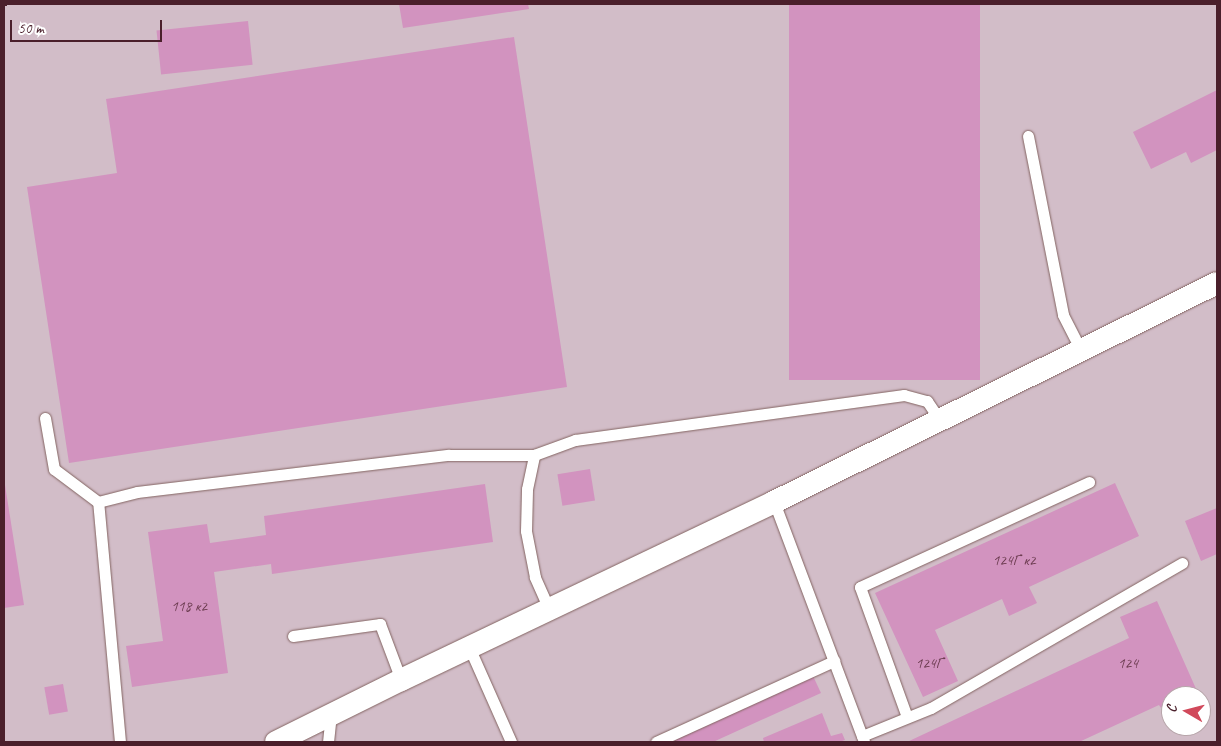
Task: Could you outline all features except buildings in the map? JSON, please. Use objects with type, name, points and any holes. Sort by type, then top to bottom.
[{"type":"street","points":[[276,742],[331,713],[774,502],[1217,283]]},
{"type":"lane","points":[[1028,136],[1063,315],[1081,350]]},
{"type":"lane","points":[[98,502],[137,492],[449,455],[534,455],[575,440],[904,395],[927,401],[940,420]]},
{"type":"lane","points":[[45,418],[54,469],[98,502],[120,742]]},
{"type":"lane","points":[[534,455],[527,489],[526,531],[534,576],[549,609]]},
{"type":"lane","points":[[907,717],[860,587],[1089,482]]},
{"type":"lane","points":[[774,502],[863,739],[907,717],[931,708],[1182,563]]},
{"type":"lane","points":[[293,636],[380,624],[401,680]]},
{"type":"lane","points":[[469,648],[510,742]]},
{"type":"lane","points":[[656,742],[834,661]]},
{"type":"lane","points":[[328,742],[331,713]]},
{"type":"shaded area","points":[[4,4],[1217,4],[1217,742],[4,742]]}]
